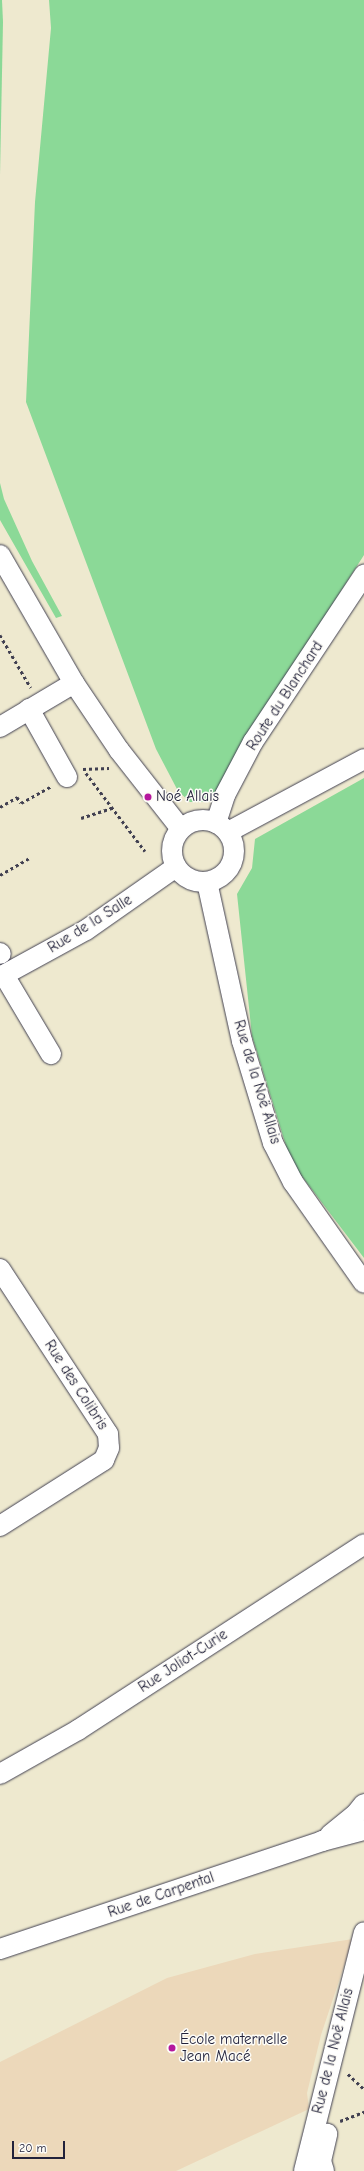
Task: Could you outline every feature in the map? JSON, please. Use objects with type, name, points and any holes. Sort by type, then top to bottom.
[{"type":"street","points":[[0,555],[74,683],[118,750],[181,829]]},
{"type":"street","name":"Route du Blanchard","points":[[222,827],[225,795],[253,742],[364,575]]},
{"type":"street","points":[[0,727],[32,702],[74,683]]},
{"type":"street","points":[[32,702],[77,770]]},
{"type":"street","points":[[222,827],[233,847],[232,863],[218,879],[207,882],[189,879],[176,867],[172,847],[181,829],[196,820],[222,827],[364,759]]},
{"type":"street","name":"Rue de la Salle","points":[[2,976],[86,930],[176,867]]},
{"type":"street","name":"Rue de la Noë Allais","points":[[207,882],[242,1041],[273,1143],[293,1182],[364,1283]]},
{"type":"street","points":[[2,976],[51,1054]]},
{"type":"street","name":"Rue des Colibris","points":[[0,1269],[108,1434],[109,1448],[104,1460],[0,1526]]},
{"type":"street","name":"Rue Joliot-Curie","points":[[0,1774],[78,1730],[364,1544]]},
{"type":"street","name":"Rue de Carpental","points":[[322,1841],[355,1815],[364,1804]]},
{"type":"street","name":"Rue de Carpental","points":[[0,1949],[322,1841],[364,1830]]},
{"type":"street","name":"Rue de la Noë Allais","points":[[304,2171],[364,1932]]},
{"type":"street","name":"Rue de la Noë Allais","points":[[324,2171],[321,2162],[364,1956]]},
{"type":"path","points":[[0,635],[32,702]]},
{"type":"path","points":[[0,807],[17,797],[20,803],[77,770],[116,768]]},
{"type":"path","points":[[77,770],[112,808],[145,851]]},
{"type":"path","points":[[81,818],[112,808]]},
{"type":"path","points":[[0,875],[30,858]]},
{"type":"path","points":[[341,2066],[364,2089]]},
{"type":"path","points":[[328,2126],[364,2112]]},
{"type":"shaded area","name":"École maternelle Jean Macé","points":[[353,1939],[321,2035],[307,2093],[309,2109],[176,2171],[0,2171],[0,2062],[167,1978],[255,1954]]},
{"type":"green space","points":[[0,0],[2,0],[3,22],[0,175]]},
{"type":"green space","points":[[49,0],[364,0],[364,555],[242,746],[214,802],[190,802],[178,791],[156,749],[26,402],[35,202],[51,28]]},
{"type":"green space","points":[[0,483],[4,499],[32,561],[62,616],[56,618],[0,520]]},
{"type":"green space","points":[[364,778],[364,1258],[291,1162],[252,1036],[237,894],[252,868],[255,839]]},
{"type":"place","name":"Noé Allais","points":[[148,797]]},
{"type":"place","name":"École maternelle Jean Macé","points":[[172,2048]]}]
